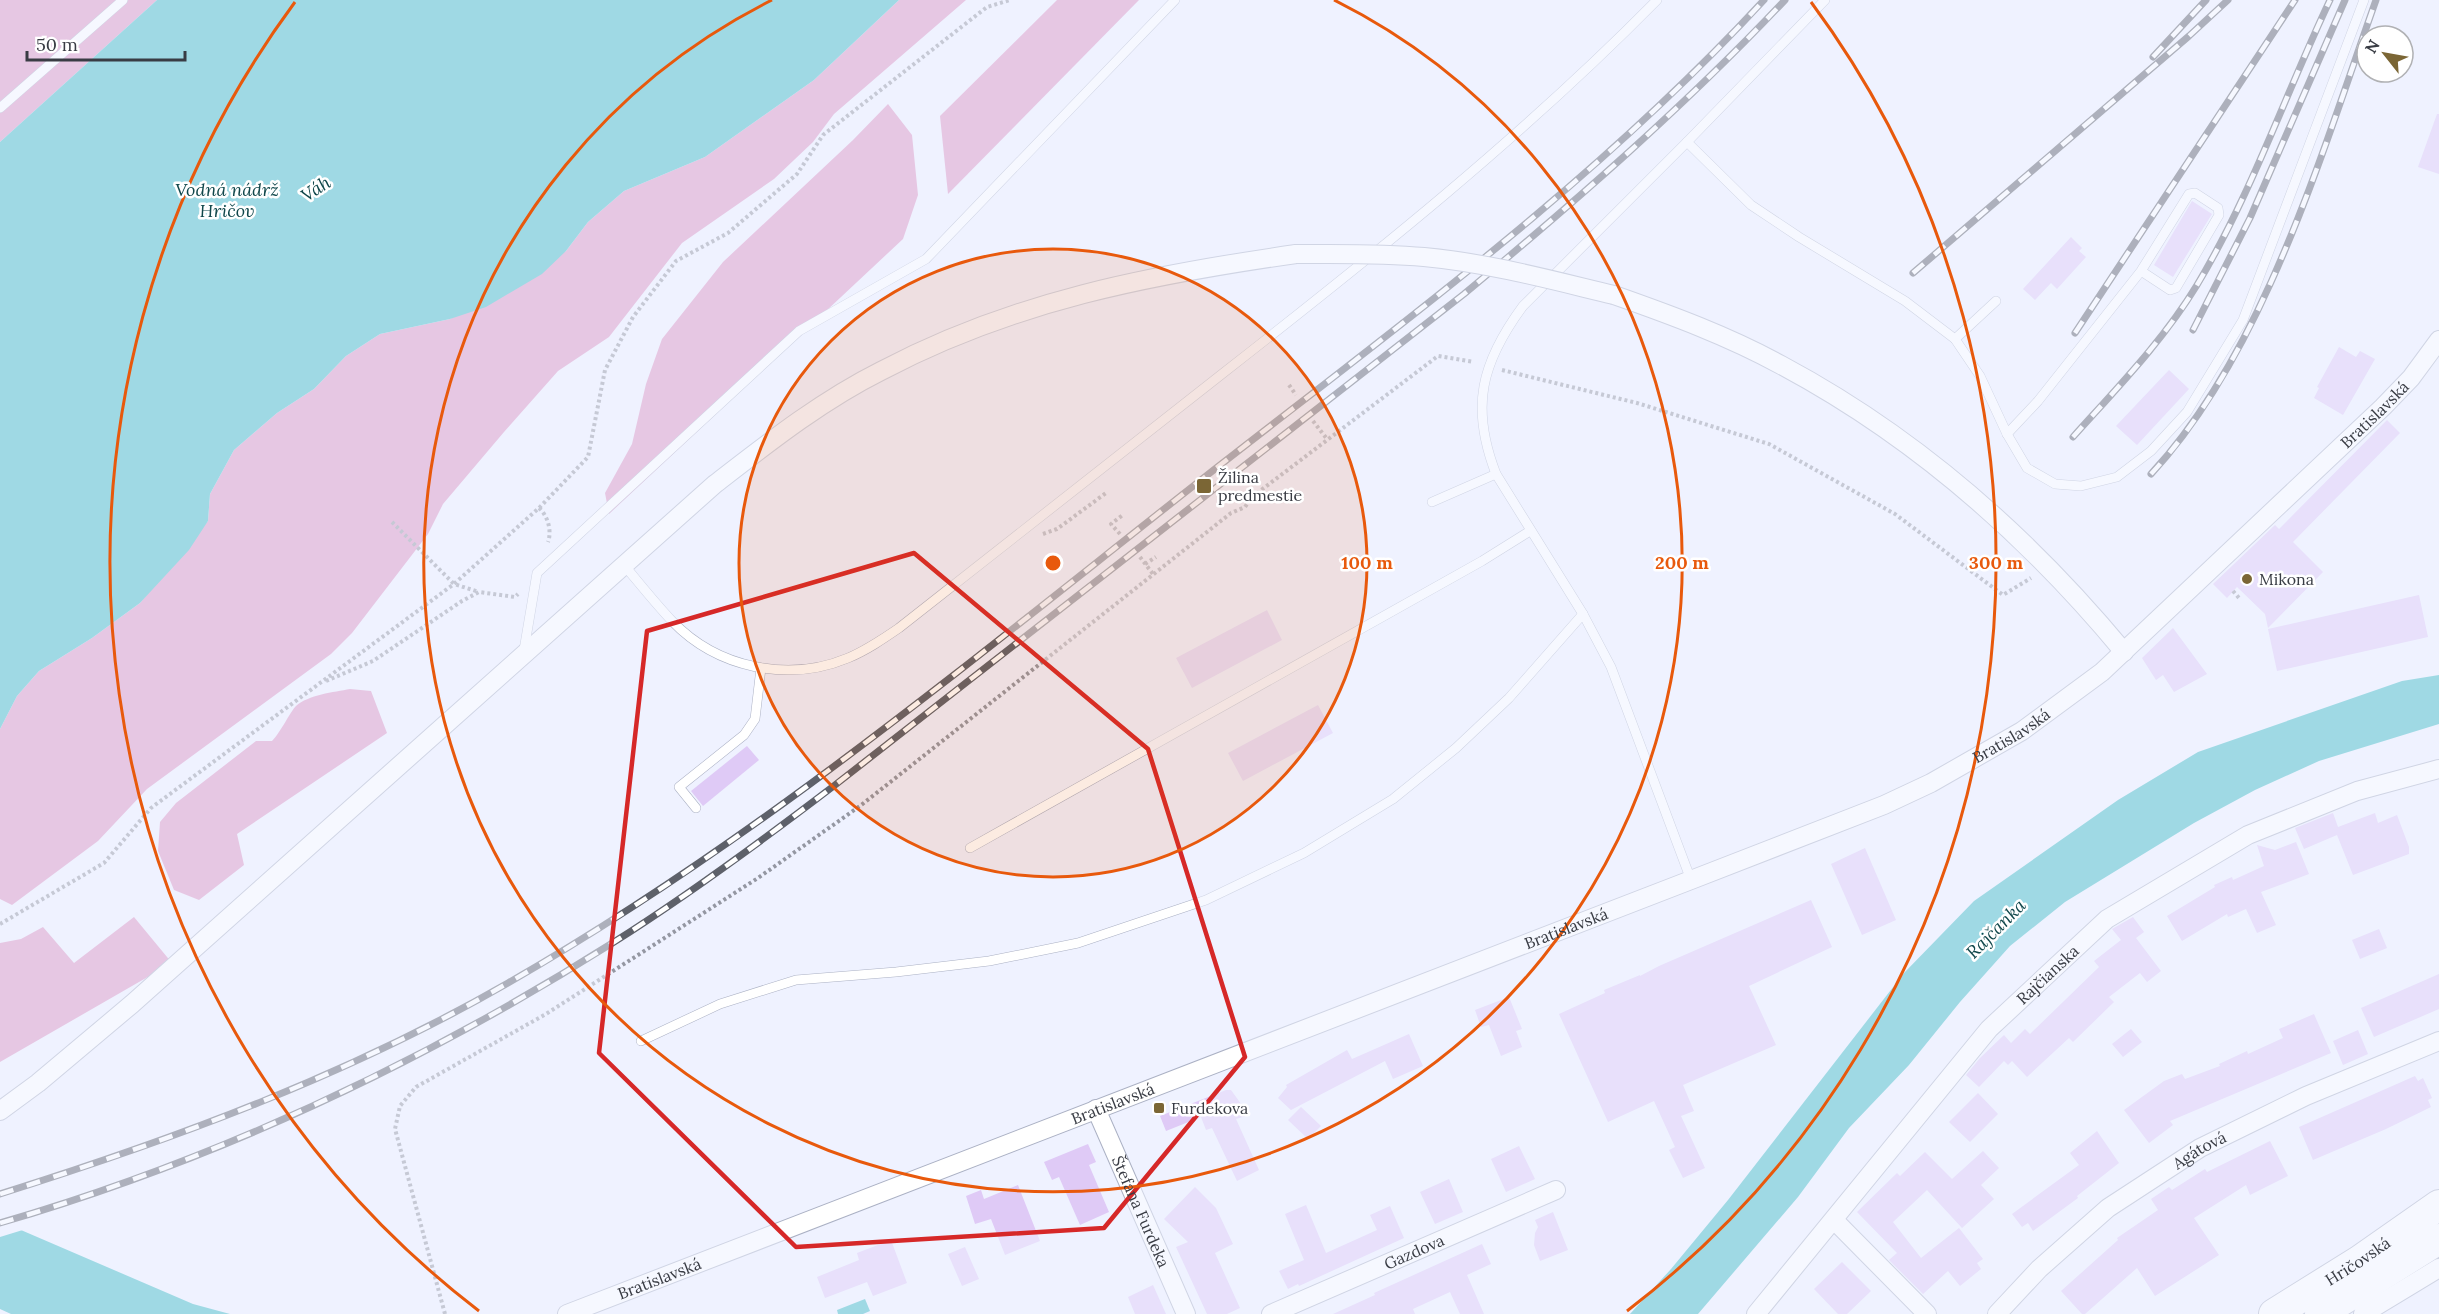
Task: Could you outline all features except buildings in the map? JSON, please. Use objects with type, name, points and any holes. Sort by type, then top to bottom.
[{"type":"main road","name":"Hričovská","points":[[2274,1314],[2359,1261],[2439,1205]]},
{"type":"main road","name":"Hričovská","points":[[2320,1314],[2439,1239]]},
{"type":"street","points":[[0,1111],[38,1083],[132,1004],[524,652],[715,484],[771,440],[880,371],[940,343],[1026,309],[1073,295],[1197,268],[1296,254],[1357,253],[1425,257],[1526,274],[1614,295],[1725,337],[1780,363],[1832,393],[1879,424],[1963,488],[2019,538],[2124,652]]},
{"type":"street","name":"Bratislavská","points":[[567,1314],[1884,805],[1931,783],[1993,749],[2039,719],[2124,652],[2383,407],[2410,378],[2439,340]]},
{"type":"street","name":"Rajčianska","points":[[1756,1314],[1989,1029],[2107,919],[2248,835],[2357,791],[2439,769]]},
{"type":"street","name":"Agátová","points":[[1997,1314],[2039,1269],[2108,1208],[2200,1148],[2306,1096],[2439,1041]]},
{"type":"street","name":"Štefana Furdeka","points":[[1096,1109],[1186,1314]]},
{"type":"street","name":"Gazdova","points":[[1270,1314],[1556,1190]]},
{"type":"street","points":[[1834,1220],[1927,1314]]},
{"type":"street","points":[[2363,1314],[2439,1268]]},
{"type":"lane","points":[[0,108],[123,0]]},
{"type":"lane","points":[[524,652],[537,573],[799,331],[926,259],[1175,0]]},
{"type":"lane","points":[[624,565],[672,621],[691,637],[731,660],[761,668],[796,670],[830,665],[850,657],[899,628],[1384,247],[1536,116],[1603,55],[1657,0]]},
{"type":"lane","points":[[1691,880],[1611,668],[1583,614],[1496,474],[1482,429],[1482,399],[1488,366],[1504,332],[1523,306],[1825,0]]},
{"type":"lane","points":[[1687,142],[1751,205],[1798,237],[1905,301],[1955,339],[1980,376],[2007,434],[2027,468],[2055,484],[2081,486],[2117,477],[2151,451],[2187,412],[2243,320],[2364,0]]},
{"type":"lane","points":[[2007,434],[2038,401],[2140,271],[2189,194],[2195,193],[2218,208],[2219,215],[2176,288],[2170,290],[2140,271]]},
{"type":"lane","points":[[1955,339],[1996,302]]},
{"type":"lane","points":[[1432,502],[1496,474]]},
{"type":"lane","points":[[970,848],[1482,561],[1530,531]]},
{"type":"lane","points":[[641,1041],[720,1004],[796,980],[896,972],[989,961],[1078,943],[1206,900],[1304,853],[1393,799],[1456,748],[1509,698],[1583,614]]},
{"type":"lane","points":[[696,808],[679,787],[744,735],[754,719],[761,668]]},
{"type":"path","points":[[0,924],[104,863],[151,808],[454,584],[539,508],[588,457],[605,370],[633,317],[676,261],[728,233],[796,174],[823,135],[987,7],[1010,0]]},
{"type":"path","points":[[445,1314],[395,1129],[400,1106],[416,1087],[546,1014],[758,878],[860,806],[1231,513],[1245,507],[1252,497],[1438,356],[1474,362]]},
{"type":"path","points":[[1501,369],[1637,403],[1769,444],[1895,514],[2003,595],[2034,576]]},
{"type":"path","points":[[1289,385],[1296,394]]},
{"type":"path","points":[[1313,421],[1328,439]]},
{"type":"path","points":[[1039,536],[1057,530],[1106,492]]},
{"type":"path","points":[[392,522],[454,584],[479,592],[515,597],[537,573],[550,538],[546,514],[539,508]]},
{"type":"path","points":[[1120,534],[1111,524],[1124,514]]},
{"type":"path","points":[[1145,564],[1156,556]]},
{"type":"path","points":[[1140,557],[1153,574]]},
{"type":"path","points":[[2233,591],[2239,598]]},
{"type":"path","points":[[320,683],[373,661],[479,592]]},
{"type":"highlighted area","points":[[914,553],[1148,749],[1245,1057],[1104,1228],[796,1247],[599,1053],[647,631]]},
{"type":"shaded area","points":[[0,0],[157,0],[0,142]]},
{"type":"shaded area","points":[[899,0],[966,0],[834,114],[813,142],[774,179],[682,243],[609,337],[558,371],[504,432],[443,504],[428,534],[352,633],[331,654],[147,789],[98,841],[12,905],[0,899],[0,729],[17,696],[39,671],[92,638],[140,603],[208,521],[210,494],[234,450],[277,413],[314,389],[346,356],[380,334],[450,319],[566,251],[588,222],[624,191],[705,157],[814,80]]},
{"type":"shaded area","points":[[1057,0],[1139,0],[948,194],[940,116]]},
{"type":"shaded area","points":[[888,104],[912,135],[918,195],[903,239],[609,514],[605,493],[632,444],[646,384],[662,339],[723,262]]},
{"type":"shaded area","points":[[350,689],[371,691],[387,733],[237,834],[244,865],[199,900],[174,890],[158,851],[160,822],[176,803],[256,741],[272,741],[301,702]]},
{"type":"shaded area","points":[[134,917],[172,963],[0,1062],[0,943],[21,939],[43,927],[74,963]]},
{"type":"water","name":"Vodná nádrž Hričov","points":[[157,0],[899,0],[814,80],[705,157],[624,191],[588,222],[566,251],[542,274],[486,307],[450,319],[380,334],[346,356],[314,389],[277,413],[234,450],[210,494],[208,521],[189,550],[140,603],[92,638],[39,671],[17,696],[0,729],[0,142]]},
{"type":"water","name":"Rajčanka","points":[[2439,675],[2439,724],[2319,761],[2255,790],[2194,823],[2065,902],[2010,946],[1960,1002],[1909,1065],[1849,1128],[1798,1197],[1698,1314],[1630,1314],[1728,1200],[1904,973],[1974,901],[2118,800],[2198,752],[2402,681]]},
{"type":"water","points":[[0,1221],[193,1304],[230,1314],[11,1314],[0,1309]]},
{"type":"water","points":[[865,1299],[870,1311],[863,1314],[838,1314],[837,1310]]},
{"type":"pier","points":[[0,1218],[26,1228],[26,1229],[0,1237]]},
{"type":"railway","points":[[0,1194],[131,1151],[195,1127],[323,1076],[386,1047],[508,983],[691,868],[866,743],[1495,249],[1634,129],[1764,0]]},
{"type":"railway","points":[[0,1223],[81,1198],[160,1169],[317,1104],[468,1028],[542,986],[670,905],[835,785],[1464,294],[1629,152],[1708,78],[1785,0]]},
{"type":"railway","points":[[2153,57],[2206,0]]},
{"type":"railway","points":[[1913,273],[2228,0]]},
{"type":"railway","points":[[2075,333],[2295,0]]},
{"type":"railway","points":[[2073,437],[2154,345],[2197,285],[2251,180],[2330,0]]},
{"type":"railway","points":[[2193,330],[2250,218],[2345,0]]},
{"type":"railway","points":[[2151,474],[2191,425],[2226,370],[2257,311],[2310,186],[2376,0]]},
{"type":"place","name":"Žilina predmestie","points":[[1204,486]]},
{"type":"place","name":"Mikona","points":[[2247,579]]},
{"type":"place","name":"Furdekova","points":[[1159,1108]]},
{"type":"water label","name":"Váh","points":[[316,189]]}]
